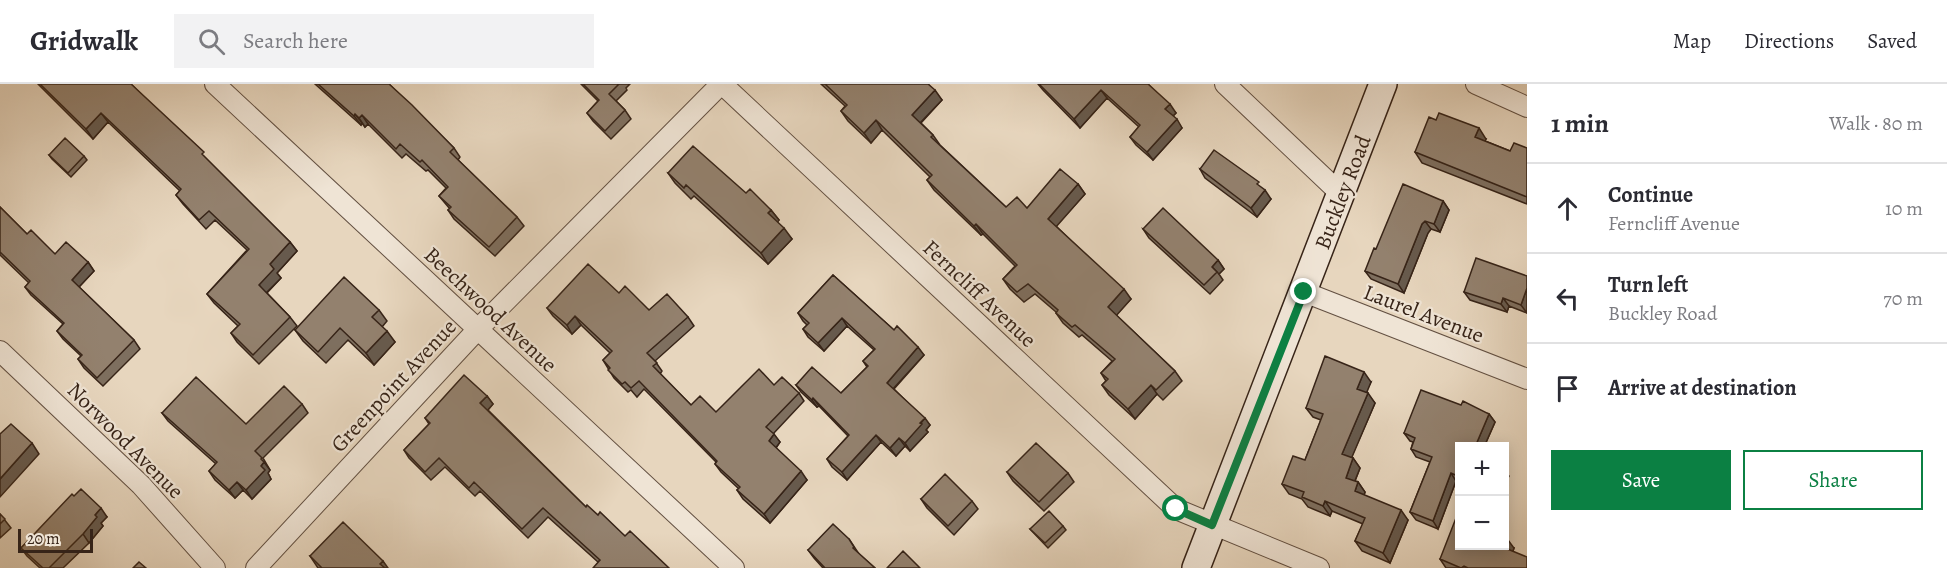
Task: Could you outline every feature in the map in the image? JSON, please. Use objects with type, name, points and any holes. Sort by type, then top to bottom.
[{"type":"street","name":"Beechwood Avenue","points":[[215,84],[734,568]]},
{"type":"street","name":"Greenpoint Avenue","points":[[256,568],[478,329],[722,84]]},
{"type":"street","name":"Ferncliff Avenue","points":[[722,84],[1176,509],[1319,568]]},
{"type":"street","points":[[1225,84],[1341,194]]},
{"type":"street","name":"Buckley Road","points":[[1196,568],[1383,84]]},
{"type":"street","points":[[1476,84],[1527,107]]},
{"type":"street","name":"Laurel Avenue","points":[[1304,292],[1527,379]]},
{"type":"street","name":"Norwood Avenue","points":[[0,351],[141,485],[215,568]]},
{"type":"building","points":[[40,84],[131,84],[204,152],[202,154],[290,242],[270,264],[274,269],[259,285],[290,317],[253,355],[231,333],[240,324],[207,294],[249,249],[209,211],[199,220],[176,195],[181,189],[101,113],[86,129]]},
{"type":"building","points":[[318,84],[389,84],[454,148],[450,152],[517,217],[489,247],[448,210],[451,207],[439,196],[448,187],[422,160],[420,162],[400,144],[396,149],[362,115],[359,118],[355,114],[354,116]]},
{"type":"building","points":[[583,84],[619,84],[609,94],[625,110],[605,131],[587,113],[599,100]]},
{"type":"building","points":[[825,84],[928,84],[935,90],[912,115],[933,135],[931,137],[1006,207],[1017,197],[1027,208],[1060,169],[1078,184],[1048,219],[1124,289],[1108,307],[1175,371],[1156,390],[1151,385],[1128,409],[1102,385],[1108,379],[1101,373],[1115,359],[1075,325],[1072,327],[1056,313],[1058,310],[1028,284],[1017,292],[1003,279],[1017,265],[927,180],[932,175],[876,120],[864,133],[841,111],[847,105]]},
{"type":"building","points":[[1039,84],[1148,84],[1170,104],[1165,109],[1177,119],[1147,152],[1130,137],[1140,125],[1101,90],[1074,119]]},
{"type":"building","points":[[1439,113],[1479,128],[1475,137],[1510,151],[1514,143],[1527,148],[1527,197],[1415,152],[1429,117],[1436,120]]},
{"type":"building","points":[[65,138],[84,156],[68,173],[49,155]]},
{"type":"building","points":[[693,146],[746,193],[750,189],[771,210],[768,213],[784,228],[761,253],[686,185],[684,188],[668,173]]},
{"type":"building","points":[[1214,150],[1259,182],[1257,184],[1265,190],[1251,208],[1200,169]]},
{"type":"building","points":[[1403,184],[1443,201],[1434,224],[1425,221],[1422,224],[1398,284],[1365,271]]},
{"type":"building","points":[[0,207],[27,234],[31,230],[55,254],[66,242],[88,262],[72,280],[134,340],[97,378],[78,359],[82,355],[57,331],[64,323],[25,287],[30,281],[0,252]]},
{"type":"building","points":[[1163,208],[1218,260],[1212,267],[1217,272],[1204,285],[1143,229]]},
{"type":"building","points":[[1476,258],[1527,276],[1527,288],[1521,305],[1503,298],[1501,304],[1464,292]]},
{"type":"building","points":[[588,264],[619,293],[625,286],[649,310],[667,294],[688,317],[647,353],[657,363],[653,366],[691,405],[700,396],[716,412],[759,369],[774,385],[782,377],[799,393],[766,427],[774,434],[769,441],[801,471],[764,514],[737,490],[740,487],[715,464],[717,461],[639,381],[631,388],[625,382],[622,384],[608,370],[610,368],[603,360],[612,351],[575,316],[567,325],[547,308]]},
{"type":"building","points":[[833,275],[894,330],[897,326],[918,347],[887,383],[925,418],[905,443],[899,438],[890,448],[876,435],[842,472],[827,459],[849,435],[813,398],[812,400],[796,385],[812,367],[841,393],[868,366],[863,361],[875,349],[842,318],[818,343],[803,329],[809,323],[798,313]]},
{"type":"building","points":[[344,277],[379,310],[372,317],[387,331],[366,353],[340,328],[318,352],[295,330]]},
{"type":"building","points":[[1325,356],[1364,372],[1357,389],[1368,393],[1342,454],[1353,458],[1346,478],[1358,482],[1355,491],[1401,510],[1383,553],[1355,541],[1365,518],[1325,501],[1323,506],[1302,497],[1304,492],[1282,484],[1293,456],[1305,460],[1323,414],[1306,408]]},
{"type":"building","points":[[464,375],[487,396],[480,403],[586,507],[587,505],[598,515],[600,512],[625,536],[630,531],[669,568],[593,568],[600,560],[543,508],[522,529],[474,482],[469,488],[439,458],[425,472],[404,450],[430,423],[425,418]]},
{"type":"building","points":[[196,377],[246,424],[284,386],[302,404],[255,451],[262,458],[264,462],[261,466],[265,470],[246,490],[237,482],[229,490],[209,471],[217,462],[162,413]]},
{"type":"building","points":[[1421,390],[1461,405],[1463,401],[1489,414],[1477,442],[1455,442],[1455,475],[1451,473],[1433,521],[1410,512],[1432,457],[1411,449],[1415,438],[1404,433]]},
{"type":"building","points":[[11,424],[32,443],[0,479],[0,434]]},
{"type":"building","points":[[1036,443],[1068,473],[1039,502],[1007,472]]},
{"type":"building","points":[[945,474],[972,501],[948,526],[921,499]]},
{"type":"building","points":[[81,489],[101,508],[95,515],[97,517],[49,568],[43,568],[21,548],[72,494],[74,496]]},
{"type":"building","points":[[1049,511],[1063,526],[1045,543],[1030,529]]},
{"type":"building","points":[[0,514],[5,519],[0,524]]},
{"type":"building","points":[[1455,521],[1455,550],[1509,550],[1527,557],[1527,568],[1468,568],[1464,566],[1461,568],[1440,559]]},
{"type":"building","points":[[343,522],[383,561],[380,564],[385,568],[322,568],[310,556]]},
{"type":"building","points":[[833,524],[849,539],[853,548],[875,568],[825,568],[808,550]]},
{"type":"building","points":[[903,551],[920,568],[887,568]]},
{"type":"building","points":[[139,562],[146,568],[133,568]]},
{"type":"route","points":[[1176,509],[1212,525],[1304,292]]}]
